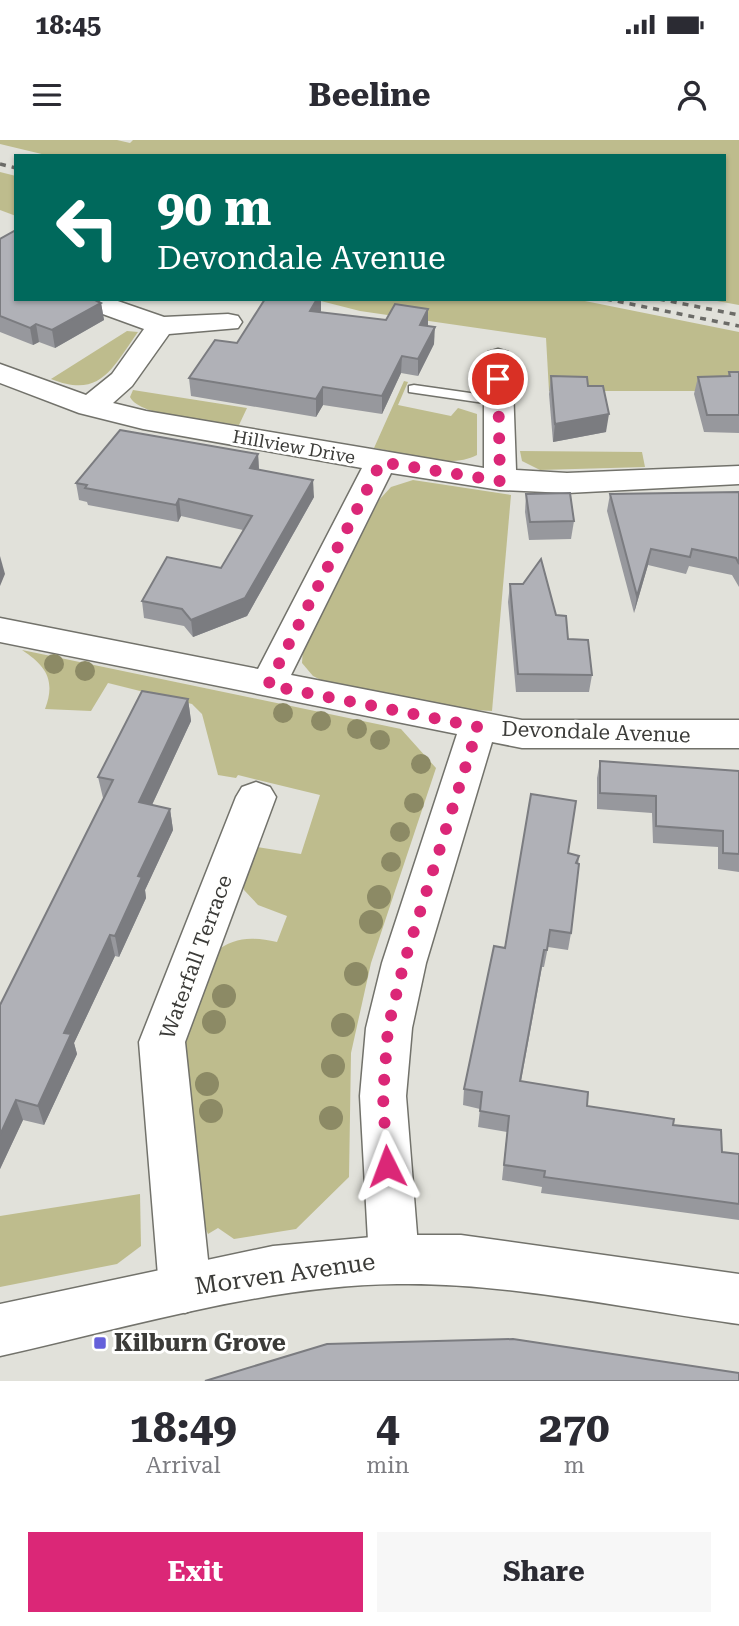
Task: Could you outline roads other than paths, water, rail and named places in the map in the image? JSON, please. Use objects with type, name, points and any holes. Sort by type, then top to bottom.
[{"type":"street","points":[[110,307],[161,326],[228,322]]},
{"type":"street","points":[[90,407],[122,380],[161,326]]},
{"type":"street","points":[[498,358],[500,481]]},
{"type":"street","name":"Hillview Drive","points":[[0,373],[90,407],[142,420],[500,481],[567,484],[739,475]]},
{"type":"street","points":[[268,685],[381,462]]},
{"type":"street","name":"Devondale Avenue","points":[[0,630],[478,727],[534,735],[739,734]]},
{"type":"street","points":[[394,1259],[383,1096],[388,1028],[404,963],[478,727]]},
{"type":"street","name":"Waterfall Terrace","points":[[185,1288],[162,1042],[256,797]]},
{"type":"street","name":"Morven Avenue","points":[[0,1330],[185,1288],[286,1269],[394,1259],[461,1260],[739,1299]]},
{"type":"lane","points":[[414,388],[498,401]]},
{"type":"railway","points":[[0,164],[14,168]]},
{"type":"railway","points":[[616,301],[739,326]]},
{"type":"railway","points":[[669,301],[739,315]]},
{"type":"place","name":"Kilburn Grove","points":[[100,1343]]}]
